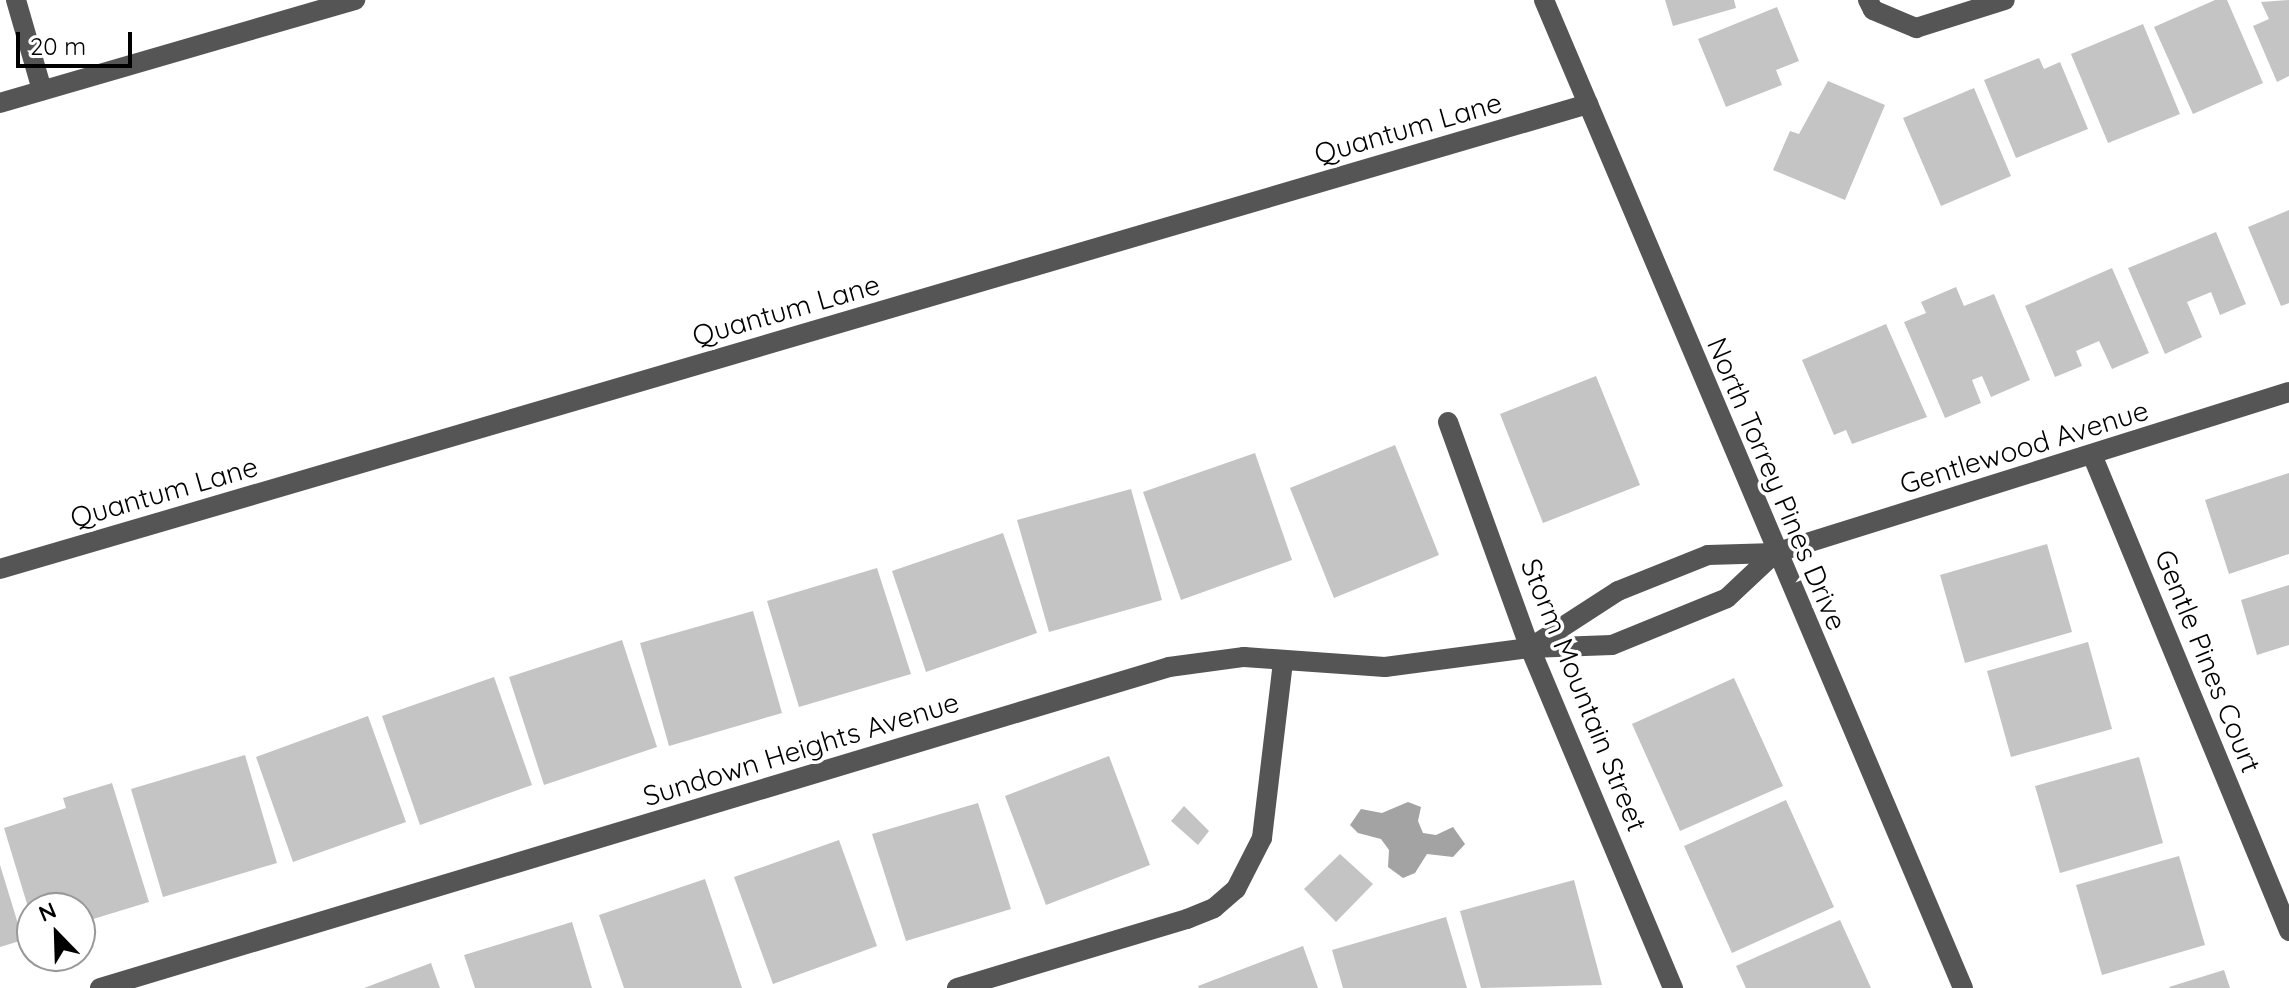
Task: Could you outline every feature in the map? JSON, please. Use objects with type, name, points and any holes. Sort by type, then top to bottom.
[{"type":"street","points":[[16,0],[42,90]]},
{"type":"street","points":[[0,103],[355,0]]},
{"type":"street","name":"North Torrey Pines Drive","points":[[1544,0],[1775,553],[1963,988]]},
{"type":"street","points":[[1868,0],[1873,10],[1916,28],[2005,0]]},
{"type":"street","name":"Quantum Lane","points":[[0,569],[1588,104]]},
{"type":"street","name":"Gentlewood Avenue","points":[[1775,553],[2093,457],[2289,392]]},
{"type":"street","name":"Storm Mountain Street","points":[[1448,422],[1530,648],[1673,988]]},
{"type":"street","name":"Gentle Pines Court","points":[[2093,457],[2289,931]]},
{"type":"street","name":"Sundown Heights Avenue","points":[[1530,648],[1618,591],[1708,555],[1775,553]]},
{"type":"street","name":"Sundown Heights Avenue","points":[[100,988],[1169,667],[1208,659],[1385,667],[1530,648],[1612,645],[1727,598],[1775,553]]},
{"type":"street","points":[[957,988],[1187,919],[1214,908],[1236,889],[1262,838],[1283,662]]},
{"type":"shaded area","points":[[1408,802],[1421,807],[1418,821],[1423,833],[1436,835],[1453,827],[1465,844],[1453,857],[1427,854],[1415,873],[1403,878],[1388,867],[1389,850],[1381,839],[1358,833],[1350,825],[1361,809],[1382,813]]},
{"type":"building","points":[[1665,0],[1734,0],[1736,8],[1673,26]]},
{"type":"building","points":[[2215,0],[2227,0],[2263,83],[2193,114],[2154,27]]},
{"type":"building","points":[[2289,0],[2289,76],[2277,82],[2253,26],[2269,19],[2261,2]]},
{"type":"building","points":[[1777,7],[1799,61],[1776,70],[1782,85],[1726,107],[1698,39]]},
{"type":"building","points":[[2143,24],[2180,114],[2108,143],[2071,54]]},
{"type":"building","points":[[2039,58],[2044,69],[2060,62],[2088,129],[2016,158],[1984,80]]},
{"type":"building","points":[[1828,81],[1885,105],[1845,200],[1773,170],[1790,131],[1799,134]]},
{"type":"building","points":[[1974,88],[2011,176],[1941,206],[1903,118]]},
{"type":"building","points":[[2289,210],[2289,303],[2281,306],[2248,227]]},
{"type":"building","points":[[2216,232],[2246,304],[2220,315],[2211,292],[2187,302],[2202,337],[2165,354],[2128,268]]},
{"type":"building","points":[[2112,268],[2149,353],[2112,369],[2099,341],[2076,351],[2082,366],[2055,377],[2025,306]]},
{"type":"building","points":[[1956,287],[1964,306],[1994,294],[2030,380],[1991,397],[1982,376],[1972,380],[1981,403],[1945,418],[1904,322],[1926,313],[1921,302]]},
{"type":"building","points":[[1886,324],[1927,417],[1852,444],[1846,430],[1834,435],[1802,360]]},
{"type":"building","points":[[1596,376],[1640,485],[1543,523],[1500,414]]},
{"type":"building","points":[[1395,445],[1439,555],[1334,598],[1290,488]]},
{"type":"building","points":[[1255,453],[1292,560],[1181,600],[1143,492]]},
{"type":"building","points":[[2289,473],[2289,554],[2229,574],[2205,500]]},
{"type":"building","points":[[1131,489],[1162,600],[1049,632],[1017,520]]},
{"type":"building","points":[[1003,533],[1037,633],[926,672],[892,571]]},
{"type":"building","points":[[2047,544],[2072,632],[1965,663],[1940,575]]},
{"type":"building","points":[[877,568],[911,674],[799,707],[767,601]]},
{"type":"building","points":[[2289,585],[2289,645],[2257,655],[2241,600]]},
{"type":"building","points":[[753,611],[782,713],[669,746],[640,643]]},
{"type":"building","points":[[622,640],[657,747],[544,785],[509,677]]},
{"type":"building","points":[[2088,642],[2112,729],[2011,757],[1987,671]]},
{"type":"building","points":[[494,677],[532,785],[420,825],[382,716]]},
{"type":"building","points":[[1734,678],[1783,786],[1680,831],[1632,724]]},
{"type":"building","points":[[368,716],[406,822],[293,862],[256,757]]},
{"type":"building","points":[[245,755],[277,863],[163,897],[131,789]]},
{"type":"building","points":[[1109,756],[1150,865],[1046,905],[1005,796]]},
{"type":"building","points":[[2139,757],[2163,843],[2060,873],[2035,786]]},
{"type":"building","points":[[112,783],[149,902],[96,918],[96,892],[23,892],[4,828],[66,808],[63,798]]},
{"type":"building","points":[[1786,800],[1834,907],[1732,953],[1684,846]]},
{"type":"building","points":[[978,803],[1011,909],[906,941],[872,834]]},
{"type":"building","points":[[1184,806],[1209,831],[1198,845],[1171,821]]},
{"type":"building","points":[[839,840],[877,946],[773,984],[734,877]]},
{"type":"building","points":[[1340,854],[1373,884],[1336,922],[1304,889]]},
{"type":"building","points":[[2179,856],[2205,945],[2102,975],[2076,885]]},
{"type":"building","points":[[0,865],[16,917],[16,942],[0,947]]},
{"type":"building","points":[[705,879],[742,988],[624,988],[599,915]]},
{"type":"building","points":[[1574,880],[1602,985],[1481,988],[1460,911]]},
{"type":"building","points":[[1446,917],[1467,988],[1343,988],[1332,950]]},
{"type":"building","points":[[1840,920],[1871,988],[1746,988],[1736,966]]},
{"type":"building","points":[[572,922],[592,988],[475,988],[464,955]]},
{"type":"building","points":[[1303,946],[1318,988],[1198,986]]},
{"type":"building","points":[[431,963],[440,988],[364,988]]},
{"type":"building","points":[[2224,970],[2230,988],[2169,987]]}]
